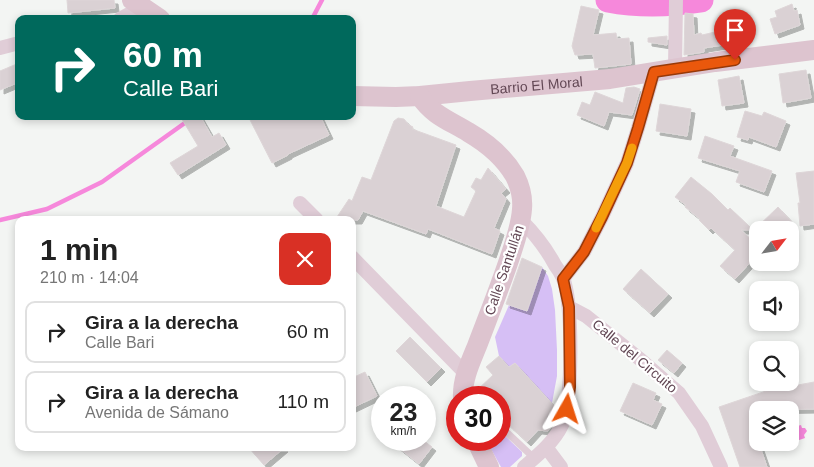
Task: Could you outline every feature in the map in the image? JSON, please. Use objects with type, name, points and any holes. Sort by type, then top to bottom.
[{"type":"street","points":[[675,68],[676,0]]},
{"type":"street","points":[[124,15],[137,3],[154,15]]},
{"type":"street","points":[[0,48],[15,43]]},
{"type":"street","name":"Barrio El Moral","points":[[356,96],[420,96],[610,79],[715,62],[814,50]]},
{"type":"street","points":[[563,279],[584,252],[627,163],[654,72]]},
{"type":"street","name":"Calle Santullán","points":[[420,96],[435,113],[491,148],[504,161],[522,192],[521,220],[466,386]]},
{"type":"street","points":[[300,202],[313,216]]},
{"type":"street","points":[[521,220],[547,250],[563,279],[569,307],[570,387],[567,409],[563,424],[554,438],[529,463]]},
{"type":"street","points":[[356,262],[462,386]]},
{"type":"street","name":"Calle del Circuito","points":[[569,307],[586,316],[679,393],[702,426],[721,467]]},
{"type":"street","points":[[546,447],[561,467]]},
{"type":"street","points":[[481,451],[489,467]]},
{"type":"lane","points":[[511,440],[529,463]]},
{"type":"shaded area","points":[[542,267],[548,276],[552,289],[555,310],[557,376],[552,403],[515,363],[509,367],[499,356],[495,337],[509,305],[527,311]]},
{"type":"shaded area","points":[[801,425],[807,431],[804,435],[805,438],[799,440],[799,426]]},
{"type":"shaded area","points":[[511,442],[522,452],[522,456],[510,467],[501,467],[492,451],[511,451]]},
{"type":"building","points":[[67,0],[114,0],[115,8],[68,13]]},
{"type":"building","points":[[792,4],[794,11],[797,10],[800,25],[775,34],[770,19],[777,17],[775,11]]},
{"type":"building","points":[[581,6],[599,10],[593,35],[616,33],[617,39],[629,38],[631,64],[595,68],[593,54],[575,55],[572,46]]},
{"type":"building","points":[[685,13],[693,14],[694,35],[715,32],[723,45],[704,48],[704,52],[684,55]]},
{"type":"building","points":[[667,36],[667,45],[648,42],[648,38]]},
{"type":"building","points":[[15,65],[15,84],[0,90],[0,71]]},
{"type":"building","points":[[806,70],[811,98],[783,103],[779,74]]},
{"type":"building","points":[[739,76],[744,103],[722,106],[718,80]]},
{"type":"building","points":[[634,87],[640,89],[632,115],[609,112],[604,126],[577,115],[582,102],[590,105],[595,92],[623,103],[626,88]]},
{"type":"building","points":[[660,104],[691,109],[687,136],[656,131]]},
{"type":"building","points":[[745,111],[762,116],[764,112],[786,121],[776,147],[749,137],[748,140],[737,137]]},
{"type":"building","points":[[398,118],[404,119],[413,127],[412,129],[456,145],[436,206],[464,217],[476,191],[471,187],[476,178],[481,180],[488,168],[506,189],[501,193],[506,199],[494,228],[500,231],[492,254],[428,229],[426,234],[363,211],[358,220],[356,220],[356,216],[338,216],[349,199],[352,201],[362,177],[371,180],[394,121]]},
{"type":"building","points":[[182,120],[202,120],[212,137],[219,133],[226,145],[178,175],[170,163],[198,146]]},
{"type":"building","points":[[250,120],[322,120],[329,135],[272,163]]},
{"type":"building","points":[[705,136],[734,146],[730,156],[772,171],[764,192],[736,182],[740,171],[698,158]]},
{"type":"building","points":[[814,171],[814,224],[800,226],[798,203],[800,203],[796,173]]},
{"type":"building","points":[[691,177],[728,210],[730,208],[749,226],[749,230],[741,230],[749,238],[749,264],[735,279],[720,266],[735,250],[711,228],[709,230],[700,219],[685,207],[686,205],[675,197]]},
{"type":"building","points":[[778,207],[791,221],[763,221]]},
{"type":"building","points":[[522,258],[542,267],[527,311],[506,304]]},
{"type":"building","points":[[641,269],[668,294],[650,313],[623,289]]},
{"type":"building","points":[[410,337],[441,368],[427,382],[396,351]]},
{"type":"building","points":[[667,350],[682,363],[674,373],[658,360]]},
{"type":"building","points":[[499,356],[509,367],[515,363],[557,409],[554,422],[548,431],[538,430],[527,442],[511,427],[511,386],[481,386],[493,375],[486,367]]},
{"type":"building","points":[[365,372],[372,386],[371,399],[356,406],[356,376]]},
{"type":"building","points":[[814,382],[814,409],[799,409],[799,401],[749,401],[749,451],[761,451],[767,467],[740,467],[719,407],[766,391],[799,391],[799,385]]},
{"type":"building","points":[[633,383],[656,393],[653,400],[662,404],[652,425],[620,411]]},
{"type":"building","points":[[252,451],[280,451],[264,465]]},
{"type":"building","points":[[403,451],[429,451],[419,464]]},
{"type":"waterway","points":[[314,15],[322,0]]},
{"type":"waterway","points":[[608,0],[654,4],[701,0]]},
{"type":"waterway","points":[[17,216],[47,209],[102,182],[189,120]]},
{"type":"waterway","points":[[0,220],[15,216]]},
{"type":"slow traffic","points":[[596,228],[627,163],[632,148]]},
{"type":"route","points":[[567,409],[570,387],[570,339],[569,307],[563,279],[584,252],[627,163],[654,72],[735,60]]}]
